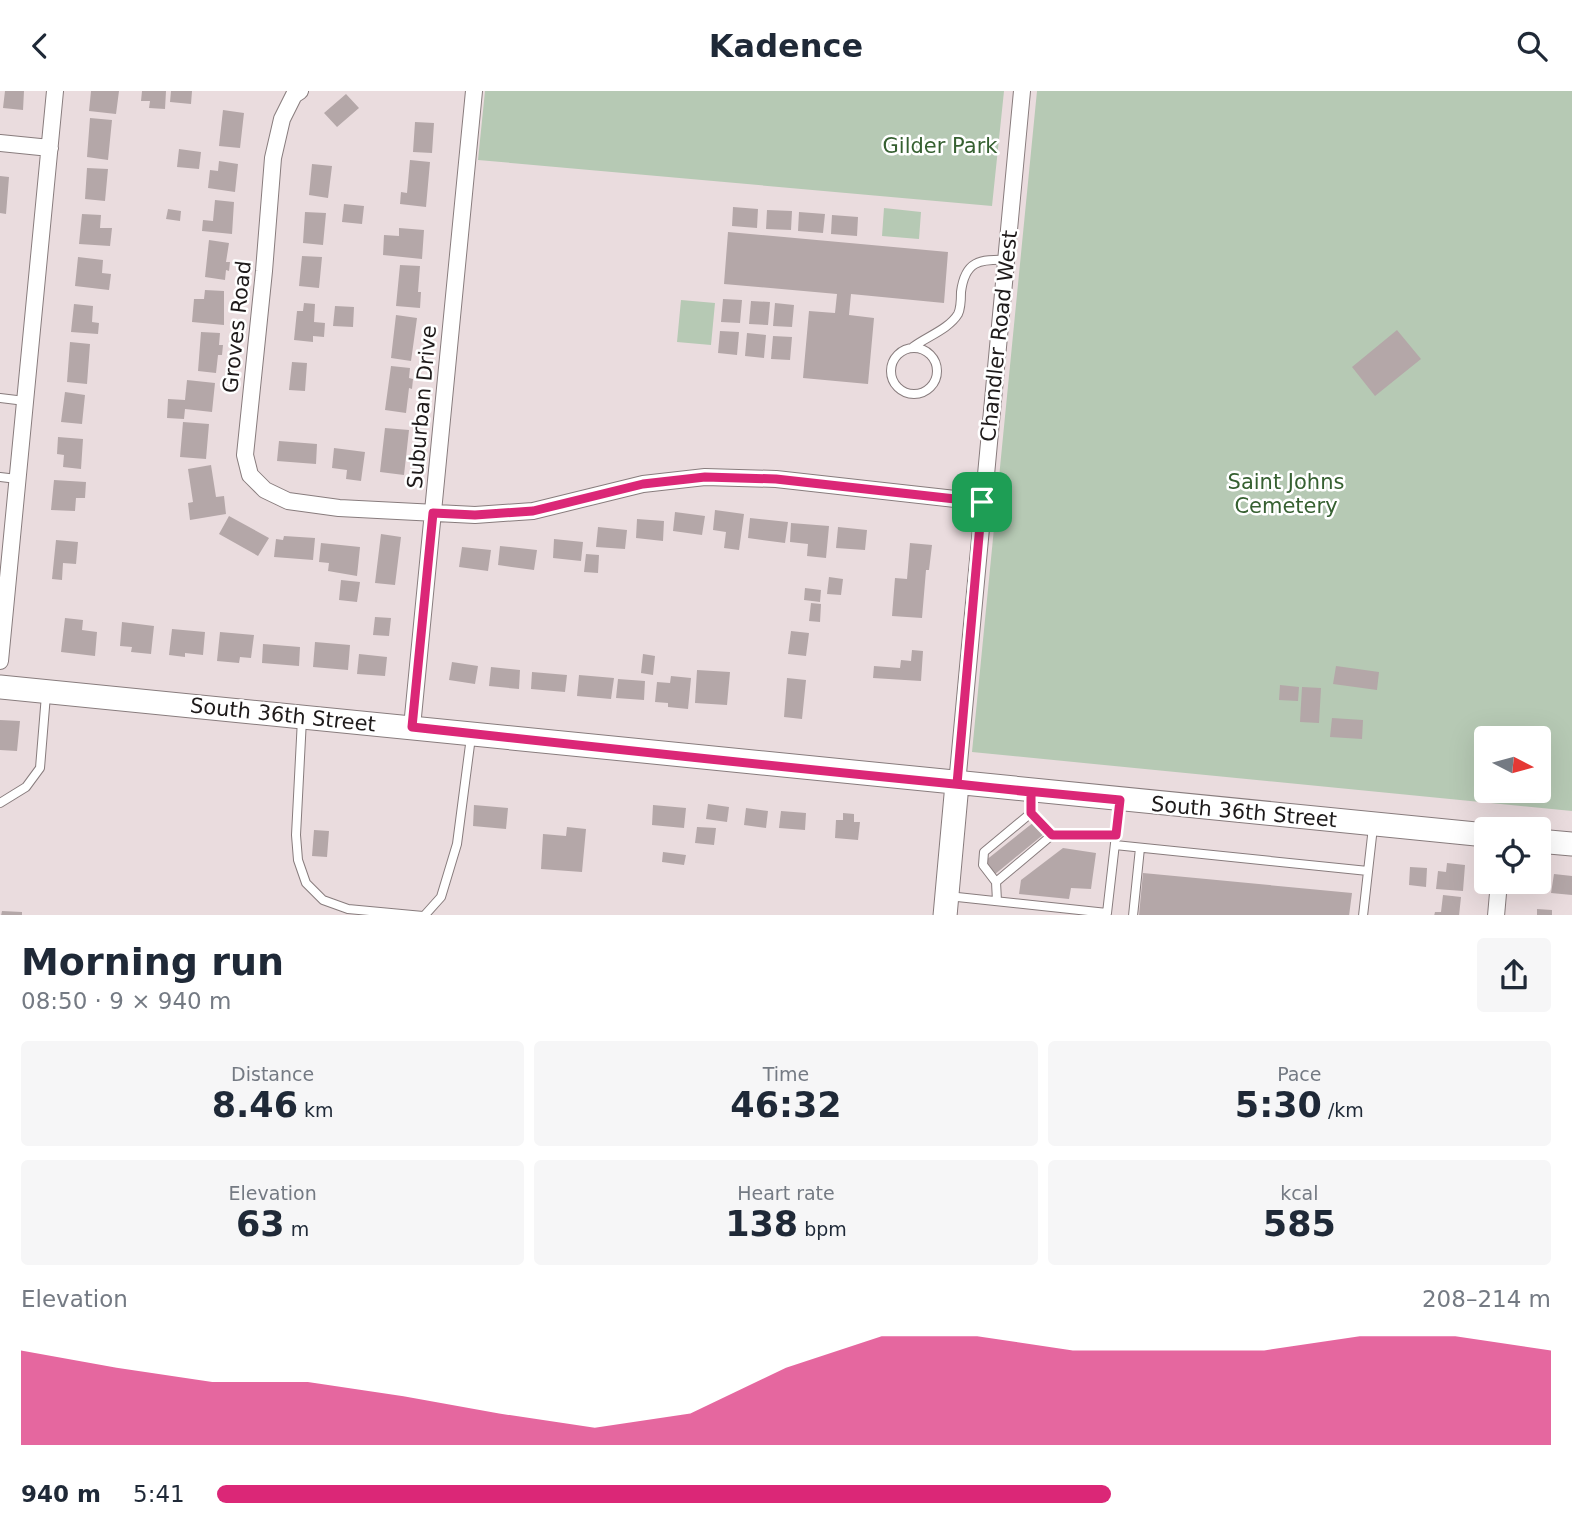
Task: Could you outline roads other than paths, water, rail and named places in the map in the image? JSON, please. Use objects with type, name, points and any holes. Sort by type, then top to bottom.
[{"type":"main road","name":"South 36th Street","points":[[0,687],[957,784],[1031,802],[1120,800],[1474,834]]},
{"type":"main road","name":"Chandler Road West","points":[[946,906],[957,784]]},
{"type":"main road","points":[[1551,842],[1572,844]]},
{"type":"street","points":[[0,661],[5,555],[18,479],[55,91]]},
{"type":"street","name":"Suburban Drive","points":[[412,727],[474,91]]},
{"type":"street","name":"Chandler Road West","points":[[957,784],[1022,91]]},
{"type":"street","name":"Groves Road","points":[[293,92],[282,119],[273,158],[244,456],[250,475],[265,490],[288,501],[340,508],[475,515],[533,511],[643,484],[705,477],[776,479],[982,502]]},
{"type":"street","points":[[0,143],[50,148]]},
{"type":"street","points":[[1496,915],[1498,894]]},
{"type":"lane","points":[[913,347],[927,351],[938,370],[937,378],[929,390],[915,395],[900,390],[894,383],[891,368],[898,353],[913,347],[957,316],[963,279],[970,267],[980,261],[1008,260]]},
{"type":"lane","points":[[0,398],[25,401]]},
{"type":"lane","points":[[0,477],[18,479]]},
{"type":"lane","points":[[0,803],[26,787],[40,768],[46,692]]},
{"type":"lane","points":[[302,718],[296,835],[298,860],[306,883],[323,900],[348,909],[424,915],[441,897],[457,844],[471,734]]},
{"type":"lane","points":[[946,906],[997,901],[1109,914],[1120,800]]},
{"type":"lane","points":[[997,901],[996,882],[983,865],[984,852],[995,848],[1019,829],[1031,802]]},
{"type":"lane","points":[[1031,802],[1052,835]]},
{"type":"lane","points":[[1363,915],[1373,825]]},
{"type":"lane","points":[[996,882],[1009,866],[1033,846],[1052,835],[1116,835]]},
{"type":"lane","points":[[1115,845],[1368,871]]},
{"type":"lane","points":[[1133,915],[1140,848]]},
{"type":"park label","name":"Gilder Park","points":[[940,146]]},
{"type":"park label","name":"Saint Johns Cemetery","points":[[1286,494]]}]
